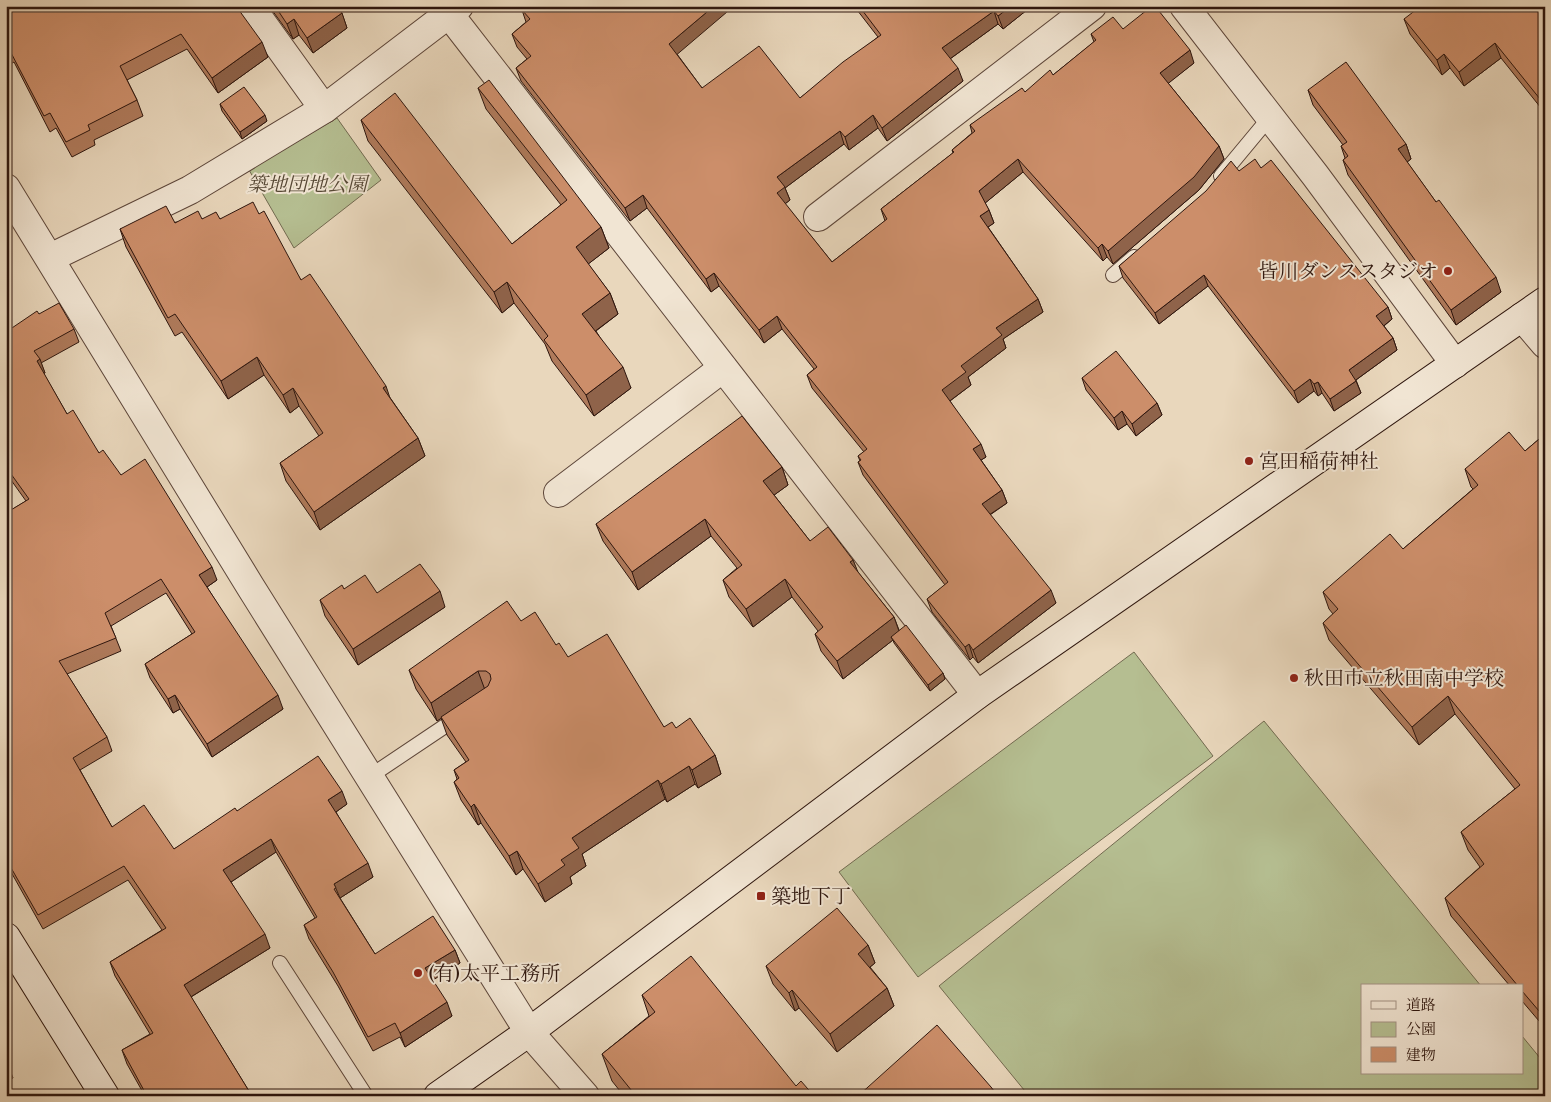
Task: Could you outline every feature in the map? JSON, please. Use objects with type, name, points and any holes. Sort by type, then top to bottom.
[{"type":"street","points":[[250,6],[324,109]]},
{"type":"street","points":[[818,217],[1092,6]]},
{"type":"street","points":[[1184,6],[1270,117],[1455,364]]},
{"type":"street","points":[[50,258],[190,190],[324,109],[454,10],[723,368],[977,695]]},
{"type":"street","points":[[6,188],[250,586],[529,1032],[584,1096]]},
{"type":"street","points":[[438,1096],[529,1032],[977,695],[1545,301]]},
{"type":"street","points":[[1522,317],[1545,344]]},
{"type":"street","points":[[558,493],[723,368]]},
{"type":"street","points":[[6,937],[105,1096]]},
{"type":"lane","points":[[1211,188],[1270,117]]},
{"type":"lane","points":[[1113,275],[1141,250]]},
{"type":"lane","points":[[369,777],[473,708]]},
{"type":"lane","points":[[280,963],[366,1096]]},
{"type":"green space","name":"築地団地公園","points":[[337,118],[381,180],[294,248],[249,170]]},
{"type":"green space","points":[[1134,652],[1213,756],[918,977],[839,872]]},
{"type":"green space","points":[[1264,721],[1479,984],[1361,984],[1361,1074],[1524,1074],[1524,1038],[1545,1064],[1545,1096],[1029,1096],[939,986]]},
{"type":"building","points":[[6,6],[236,6],[262,42],[212,78],[181,34],[120,66],[137,100],[88,125],[90,130],[66,142],[50,113],[44,116],[8,47],[6,48]]},
{"type":"building","points":[[275,6],[337,6],[342,13],[307,38],[294,19],[287,24]]},
{"type":"building","points":[[526,6],[714,6],[669,44],[702,88],[759,46],[800,98],[843,62],[881,35],[859,6],[1011,6],[998,16],[994,11],[942,48],[958,68],[882,128],[873,115],[845,137],[840,131],[777,177],[785,187],[777,193],[832,262],[887,219],[881,209],[954,152],[952,150],[975,131],[970,125],[1022,88],[1025,92],[1050,70],[1053,75],[1096,40],[1091,34],[1113,17],[1123,29],[1152,6],[1155,6],[1190,50],[1160,73],[1219,146],[1194,177],[1108,251],[1102,244],[1098,248],[1018,159],[979,191],[989,210],[980,216],[1038,299],[996,328],[1002,335],[961,366],[966,372],[942,390],[981,444],[973,449],[1002,490],[982,504],[1051,590],[973,650],[969,644],[965,647],[927,599],[948,582],[858,462],[861,460],[858,456],[867,449],[807,375],[817,367],[777,316],[759,330],[714,273],[706,279],[643,195],[625,208],[516,68],[531,56],[512,34],[530,19],[522,10]]},
{"type":"building","points":[[1421,6],[1545,6],[1545,97],[1540,99],[1495,43],[1459,72],[1444,54],[1437,60],[1404,19]]},
{"type":"building","points":[[1346,62],[1406,144],[1398,149],[1436,202],[1439,200],[1496,277],[1451,310],[1343,160],[1348,156],[1341,146],[1347,142],[1308,90]]},
{"type":"building","points":[[489,80],[601,227],[576,247],[610,293],[582,314],[623,367],[586,395],[544,340],[548,336],[507,282],[494,292],[361,120],[395,93],[512,244],[567,200],[478,88]]},
{"type":"building","points":[[244,87],[265,115],[240,132],[220,104]]},
{"type":"building","points":[[1255,159],[1261,168],[1271,160],[1388,307],[1376,316],[1393,338],[1349,370],[1356,381],[1330,399],[1318,382],[1314,384],[1310,379],[1294,391],[1204,275],[1155,313],[1119,266],[1206,191],[1231,161],[1239,171]]},
{"type":"building","points":[[253,202],[259,214],[264,211],[301,280],[310,274],[386,386],[383,388],[418,438],[314,512],[280,463],[323,433],[293,388],[283,395],[257,357],[221,381],[175,314],[168,318],[120,229],[166,206],[175,223],[198,211],[202,219],[216,212],[220,219]]},
{"type":"building","points":[[59,303],[74,329],[34,351],[40,359],[37,361],[67,414],[73,410],[99,453],[103,450],[121,475],[145,459],[212,567],[199,575],[278,695],[207,744],[175,695],[168,699],[145,664],[195,632],[161,579],[105,613],[116,638],[59,661],[107,737],[73,758],[112,827],[144,805],[174,849],[235,808],[237,811],[318,756],[342,791],[328,800],[368,863],[334,884],[336,888],[334,889],[375,954],[433,916],[455,950],[425,968],[447,1002],[400,1033],[395,1023],[368,1037],[333,972],[304,925],[317,917],[271,839],[223,870],[265,934],[184,985],[252,1096],[147,1096],[122,1050],[153,1033],[110,962],[166,928],[124,866],[38,915],[6,859],[6,513],[29,499],[6,467],[6,332],[37,311],[39,314]]},
{"type":"building","points":[[1116,351],[1157,403],[1132,424],[1122,411],[1114,418],[1082,378]]},
{"type":"building","points":[[742,416],[782,467],[763,481],[810,541],[828,527],[853,560],[850,562],[894,617],[837,661],[815,634],[823,627],[785,579],[746,609],[723,580],[742,565],[705,519],[632,572],[596,524]]},
{"type":"building","points":[[1509,432],[1525,451],[1545,434],[1545,1018],[1524,993],[1524,984],[1516,984],[1445,898],[1484,864],[1461,832],[1520,785],[1448,696],[1412,727],[1323,623],[1338,609],[1323,592],[1390,534],[1403,549],[1478,485],[1465,469]]},
{"type":"building","points":[[420,564],[440,591],[353,649],[320,600],[342,585],[344,589],[365,575],[377,593]]},
{"type":"building","points":[[507,601],[521,621],[535,612],[556,645],[559,643],[568,657],[607,634],[664,727],[672,722],[676,728],[690,718],[715,755],[692,770],[689,766],[661,784],[658,780],[572,838],[579,848],[561,860],[565,865],[538,884],[517,851],[509,856],[474,804],[471,807],[454,782],[459,778],[454,770],[469,760],[441,717],[488,686],[491,679],[490,674],[486,671],[478,671],[431,703],[409,670]]},
{"type":"building","points":[[906,625],[943,673],[928,685],[891,637]]},
{"type":"building","points":[[837,908],[868,945],[858,954],[887,988],[830,1034],[792,990],[789,993],[766,966]]},
{"type":"building","points":[[691,956],[796,1086],[801,1081],[814,1096],[636,1096],[602,1054],[655,1012],[642,995]]},
{"type":"building","points":[[937,1025],[998,1096],[858,1096]]},
{"type":"building","points":[[845,1091],[849,1096],[840,1096]]},
{"type":"place","name":"皆川ダンススタジオ","points":[[1448,271]]},
{"type":"place","name":"宮田稲荷神社","points":[[1249,461]]},
{"type":"place","name":"秋田市立秋田南中学校","points":[[1294,678]]},
{"type":"place","name":"築地下丁","points":[[761,896]]},
{"type":"place","name":"(有)太平工務所","points":[[418,973]]}]
